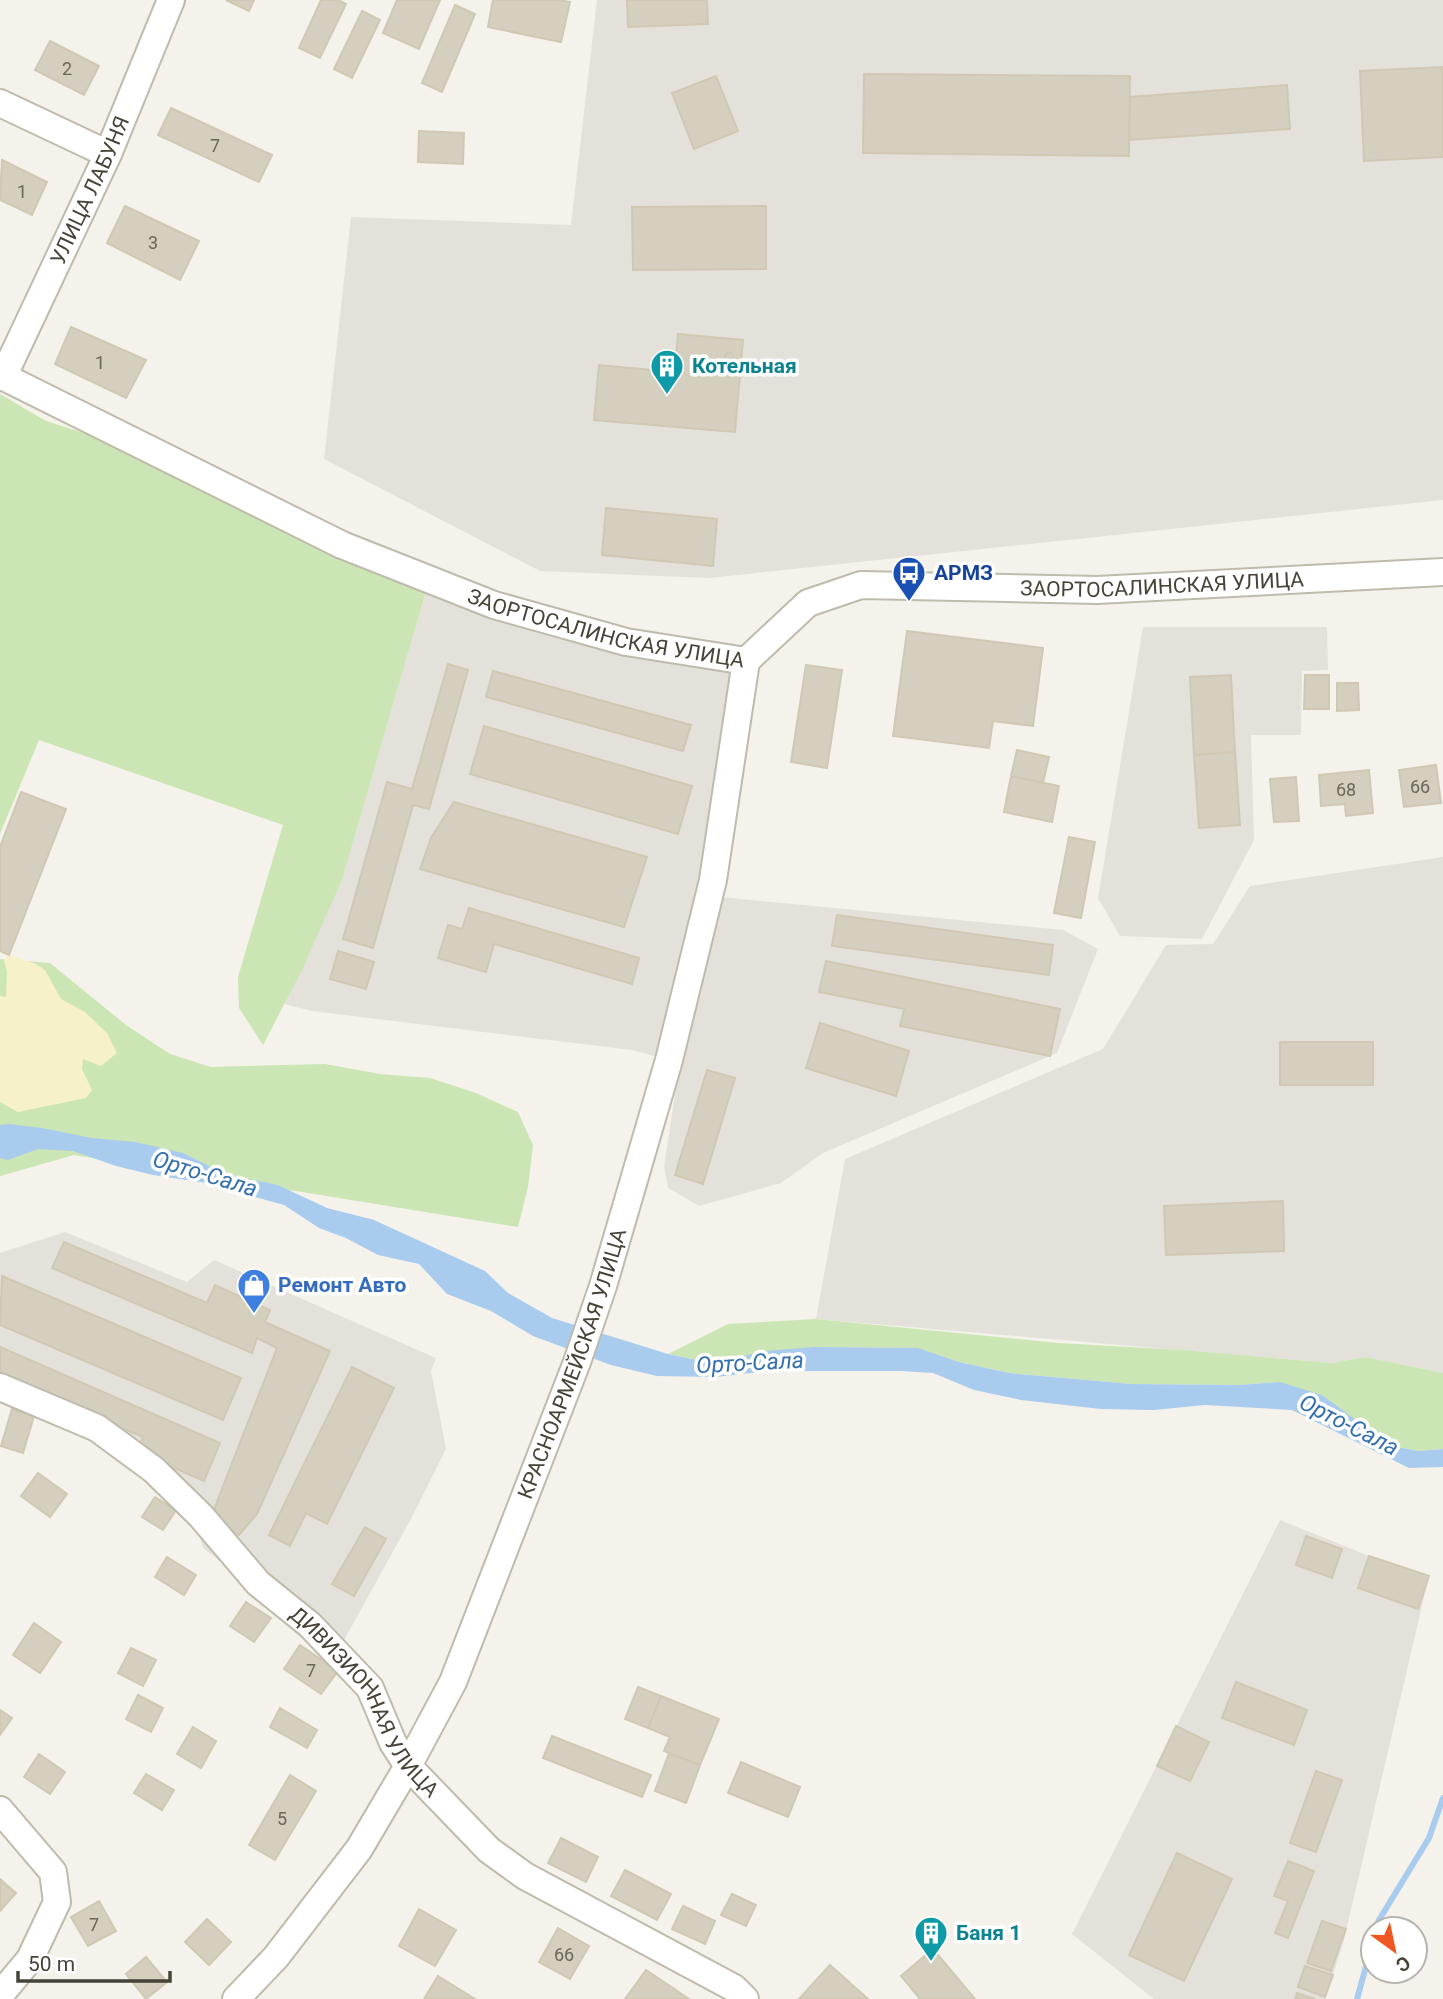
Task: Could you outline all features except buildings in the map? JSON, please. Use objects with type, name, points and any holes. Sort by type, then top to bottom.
[{"type":"street","name":"УЛИЦА ЛАБУНЯ","points":[[2,376],[108,154],[172,0]]},
{"type":"street","points":[[0,103],[108,154]]},
{"type":"street","name":"ЗАОРТОСАЛИНСКАЯ УЛИЦА","points":[[2,376],[342,545],[494,605],[626,642],[746,661],[808,603],[862,585],[1097,590],[1443,572]]},
{"type":"street","name":"КРАСНОАРМЕЙСКАЯ УЛИЦА","points":[[236,1999],[276,1957],[359,1849],[453,1682],[577,1362],[669,1060],[717,863],[746,661]]},
{"type":"street","name":"ДИВИЗИОННАЯ УЛИЦА","points":[[0,1387],[97,1428],[154,1470],[201,1516],[258,1583],[310,1625],[370,1688],[393,1743],[408,1766],[489,1850],[525,1876],[734,1988],[746,1999]]},
{"type":"street","points":[[0,1811],[53,1872],[57,1902],[30,1959],[0,1994]]},
{"type":"shaded area","points":[[597,0],[1443,0],[1443,500],[709,578],[540,571],[324,459],[351,217],[571,225]]},
{"type":"shaded area","points":[[429,581],[746,661],[669,1060],[632,1050],[312,1011],[284,1004],[342,880]]},
{"type":"shaded area","points":[[1143,627],[1327,627],[1328,670],[1302,671],[1301,735],[1251,735],[1254,840],[1202,939],[1120,936],[1098,898]]},
{"type":"shaded area","points":[[1443,857],[1443,1373],[1366,1357],[1332,1363],[816,1319],[845,1159],[1103,1049],[1166,945],[1213,944],[1250,886]]},
{"type":"shaded area","points":[[721,897],[1063,930],[1098,949],[1057,1053],[823,1153],[781,1183],[699,1206],[668,1188],[664,1166],[680,1063]]},
{"type":"shaded area","points":[[65,1232],[187,1282],[214,1260],[436,1358],[431,1371],[446,1449],[337,1653],[203,1548],[196,1523],[133,1466],[60,1422],[0,1394],[0,1253]]},
{"type":"shaded area","points":[[1280,1520],[1369,1556],[1429,1576],[1343,1944],[1325,1999],[1154,1999],[1072,1934]]},
{"type":"green space","points":[[0,394],[46,421],[166,459],[429,581],[342,880],[302,970],[263,1045],[239,1008],[238,977],[283,825],[39,740],[0,834]]},
{"type":"green space","points":[[0,959],[50,963],[126,1025],[170,1054],[211,1067],[325,1064],[380,1074],[430,1078],[476,1093],[518,1112],[533,1145],[528,1187],[518,1227],[74,1155],[0,1176]]},
{"type":"green space","points":[[816,1319],[1058,1343],[1332,1363],[1366,1357],[1443,1373],[1443,1449],[1419,1451],[1397,1447],[1280,1382],[1239,1385],[1131,1384],[1009,1373],[959,1362],[917,1348],[814,1347],[711,1363],[668,1354],[728,1324]]},
{"type":"sand","points":[[9,955],[34,963],[45,970],[61,999],[85,1012],[107,1033],[117,1053],[101,1066],[83,1059],[82,1069],[92,1090],[86,1098],[18,1112],[0,1102],[0,996],[6,997],[7,972],[4,960]]},
{"type":"water","name":"Орто-Сала","points":[[9,1124],[92,1138],[135,1142],[183,1153],[239,1177],[278,1185],[327,1208],[374,1220],[485,1271],[508,1293],[552,1318],[668,1354],[711,1363],[765,1351],[814,1347],[918,1348],[959,1362],[1009,1373],[1131,1384],[1239,1385],[1280,1382],[1322,1395],[1397,1447],[1419,1451],[1443,1449],[1443,1467],[1409,1468],[1292,1410],[1205,1405],[1154,1410],[1101,1409],[1021,1400],[974,1390],[933,1373],[768,1371],[715,1377],[657,1376],[611,1365],[533,1336],[491,1311],[447,1294],[419,1264],[378,1255],[346,1238],[319,1228],[284,1205],[251,1196],[233,1187],[153,1175],[73,1151],[38,1149],[8,1160],[0,1158],[0,1125]]},
{"type":"waterway","points":[[1382,1915],[1429,1838],[1443,1798]]},
{"type":"waterway","points":[[1357,1999],[1361,1985]]},
{"type":"place","name":"Котельная","points":[[667,396]]},
{"type":"place","name":"АРМЗ","points":[[909,603]]},
{"type":"place","name":"Ремонт Авто","points":[[254,1315]]},
{"type":"place","name":"Баня 1","points":[[931,1963]]}]
